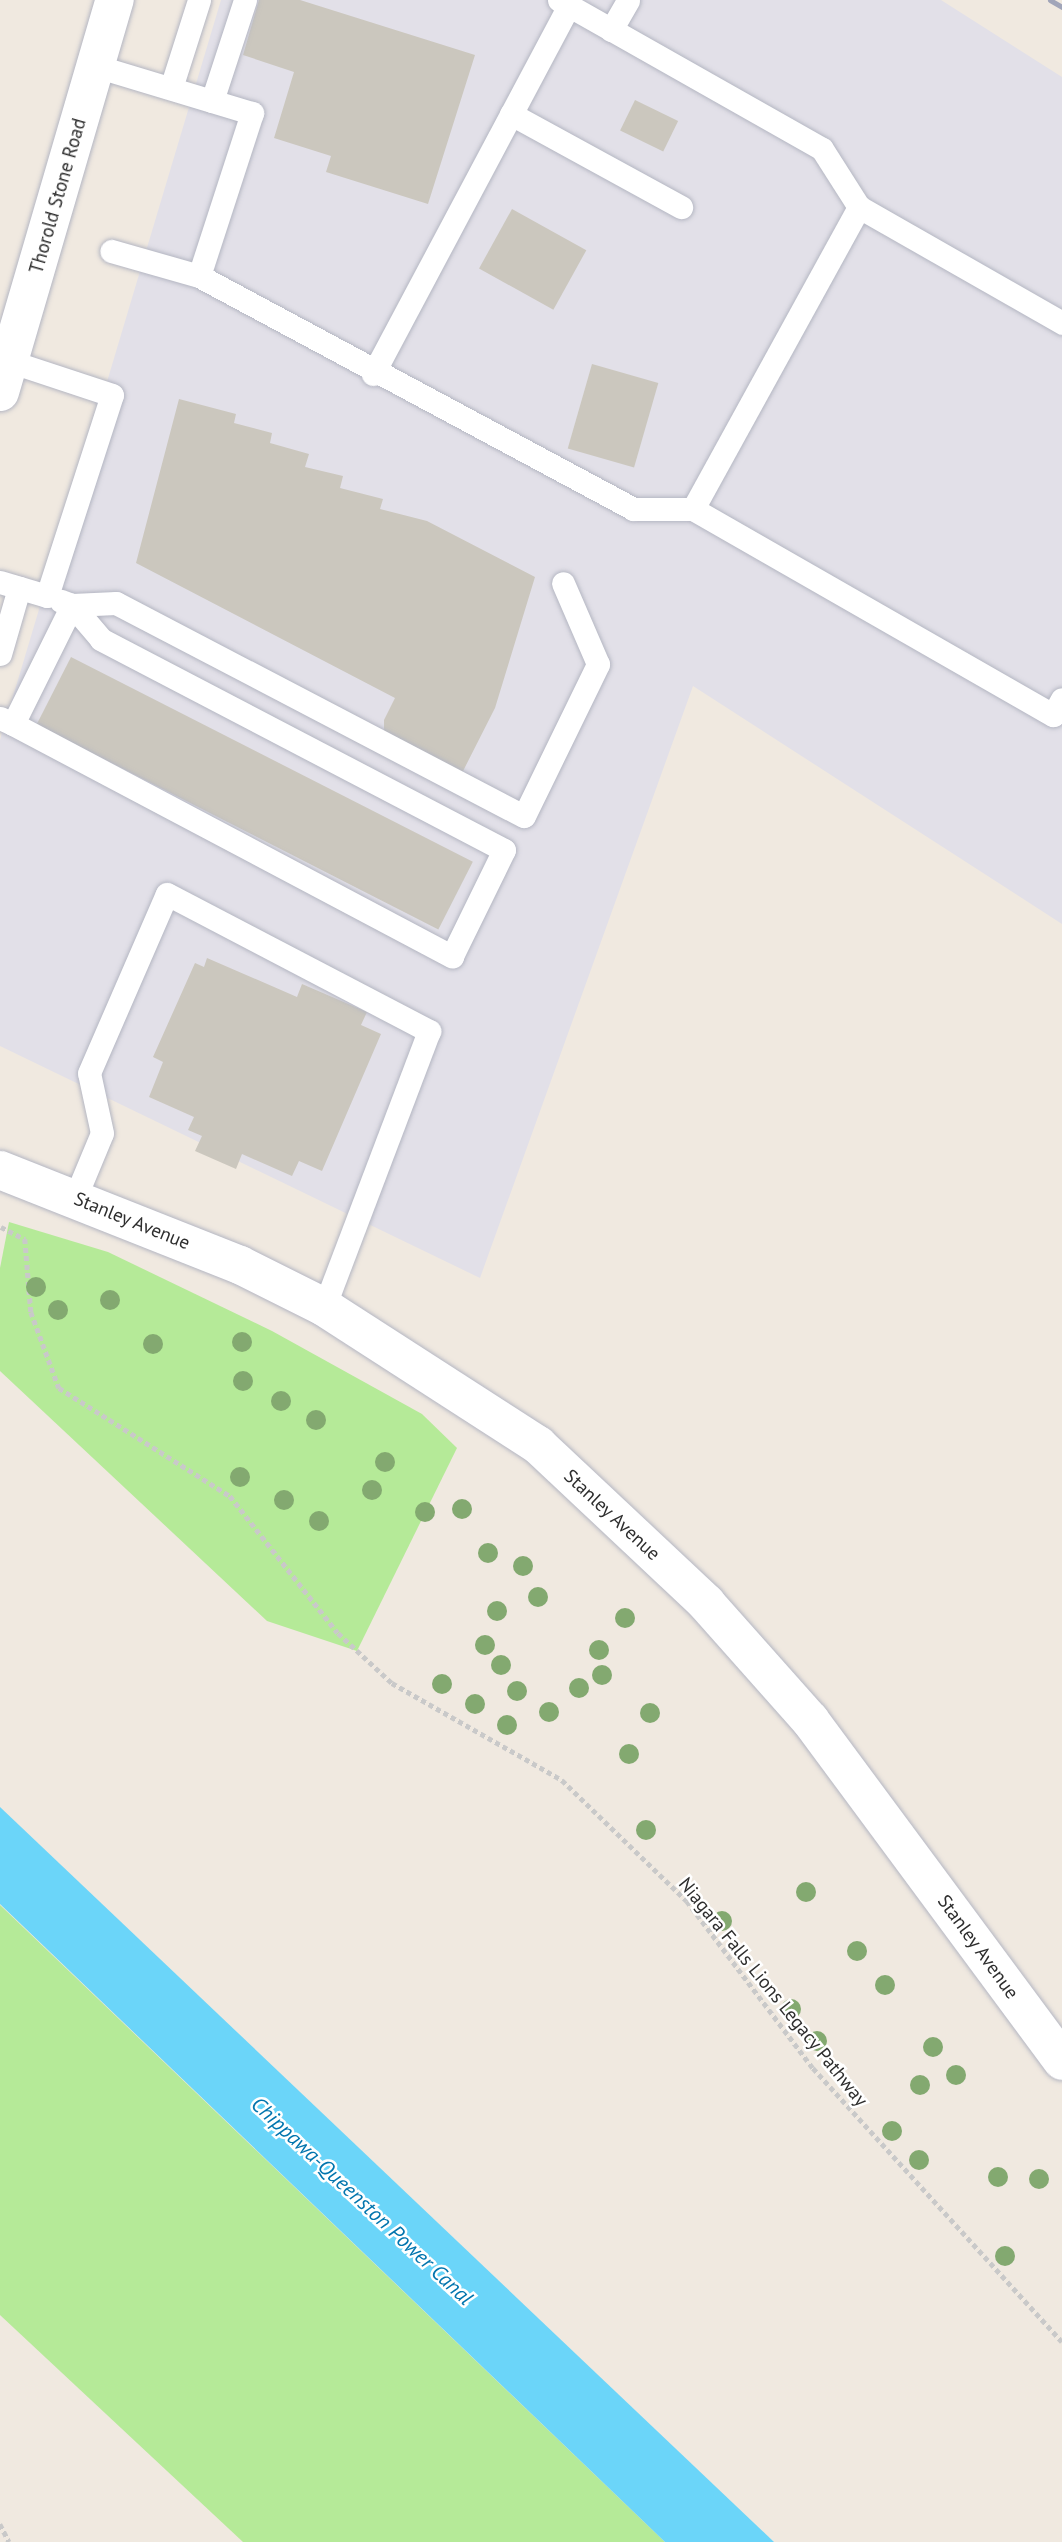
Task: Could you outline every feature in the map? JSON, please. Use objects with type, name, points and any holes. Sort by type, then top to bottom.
[{"type":"main road","name":"Thorold Stone Road","points":[[5,377],[116,0]]},
{"type":"main road","name":"Stanley Avenue","points":[[9,1176],[75,1198],[240,1265],[324,1307],[538,1445],[706,1602],[810,1720],[1062,2061]]},
{"type":"lane","points":[[171,88],[199,0]]},
{"type":"lane","points":[[212,101],[245,0]]},
{"type":"lane","points":[[611,30],[628,0]]},
{"type":"lane","points":[[373,374],[511,114],[564,3],[822,149],[859,207],[1062,323]]},
{"type":"lane","points":[[96,66],[252,113],[199,276]]},
{"type":"lane","points":[[511,114],[681,207]]},
{"type":"lane","points":[[693,509],[859,207]]},
{"type":"lane","points":[[111,251],[199,276],[373,374],[633,509],[693,509],[1053,715],[1062,699]]},
{"type":"lane","points":[[5,377],[112,395],[47,596]]},
{"type":"lane","points":[[0,654],[9,585],[72,605],[116,603],[524,816],[598,664],[563,583]]},
{"type":"lane","points":[[72,605],[101,639],[504,850],[452,956],[6,721],[72,605]]},
{"type":"lane","points":[[75,1198],[102,1133],[89,1073],[167,894],[429,1031],[324,1307]]},
{"type":"path","name":"Niagara Falls Lions Legacy Pathway","points":[[1,1227],[25,1240],[31,1312],[59,1388],[230,1496],[338,1633],[392,1683],[562,1780],[687,1901],[813,2068],[1062,2342]]},
{"type":"path","points":[[0,2524],[9,2542]]},
{"type":"shaded area","points":[[221,0],[941,0],[1062,77],[1062,924],[693,686],[480,1278],[0,1046],[0,740]]},
{"type":"green space","points":[[9,1222],[108,1252],[272,1331],[422,1414],[457,1448],[357,1651],[267,1621],[0,1371],[0,1268]]},
{"type":"green space","points":[[0,1905],[665,2542],[243,2542],[0,2315]]},
{"type":"water","name":"Chippawa-Queenston Power Canal","points":[[0,1807],[774,2542],[665,2542],[0,1904]]},
{"type":"building","points":[[259,0],[300,0],[475,55],[428,204],[326,172],[331,156],[274,138],[294,72],[243,55]]},
{"type":"building","points":[[635,100],[678,121],[663,152],[620,131]]},
{"type":"building","points":[[512,209],[586,250],[553,310],[479,268]]},
{"type":"building","points":[[592,364],[658,383],[634,468],[568,449]]},
{"type":"building","points":[[179,399],[236,414],[234,423],[272,433],[270,443],[309,454],[305,467],[343,476],[340,488],[383,499],[380,509],[427,521],[535,577],[495,708],[459,779],[384,740],[384,720],[395,698],[136,563]]},
{"type":"building","points":[[71,657],[473,862],[438,929],[36,725]]},
{"type":"building","points":[[207,958],[297,997],[302,984],[367,1012],[361,1025],[381,1034],[322,1171],[299,1161],[292,1176],[242,1154],[236,1169],[195,1151],[202,1136],[188,1130],[194,1117],[149,1097],[163,1062],[153,1057],[195,963],[204,967]]},
{"type":"railway","points":[[1050,0],[1062,7]]}]
